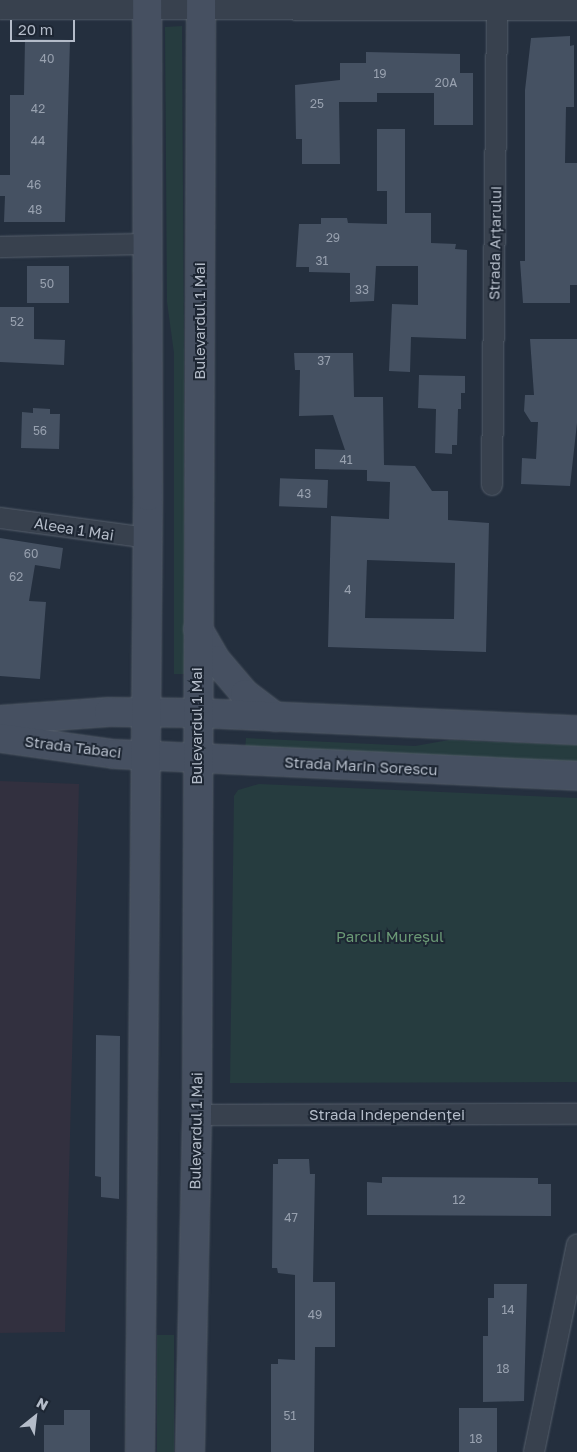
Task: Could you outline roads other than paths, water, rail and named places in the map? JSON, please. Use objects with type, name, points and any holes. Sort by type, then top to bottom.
[{"type":"main road","points":[[140,1452],[147,538],[147,4]]},
{"type":"main road","name":"Bulevardul 1 Mai","points":[[190,1452],[197,1115],[201,4]]},
{"type":"main road","points":[[198,628],[216,660],[245,694],[276,717]]},
{"type":"main road","name":"Strada Tabaci","points":[[0,720],[146,712],[198,713]]},
{"type":"main road","points":[[198,713],[577,730]]},
{"type":"main road","name":"Strada Tabaci","points":[[0,738],[145,756]]},
{"type":"main road","name":"Strada Marin Sorescu","points":[[145,756],[577,776]]},
{"type":"street","points":[[0,9],[147,4],[497,4],[577,10]]},
{"type":"street","name":"Strada Arțarului","points":[[492,485],[497,4]]},
{"type":"street","points":[[0,247],[146,244]]},
{"type":"street","name":"Aleea 1 Mai","points":[[0,518],[147,538]]},
{"type":"street","name":"Strada Independenței","points":[[197,1115],[577,1114]]},
{"type":"street","points":[[534,1452],[577,1244]]},
{"type":"park label","name":"Parcul Mureșul","points":[[390,937]]}]
